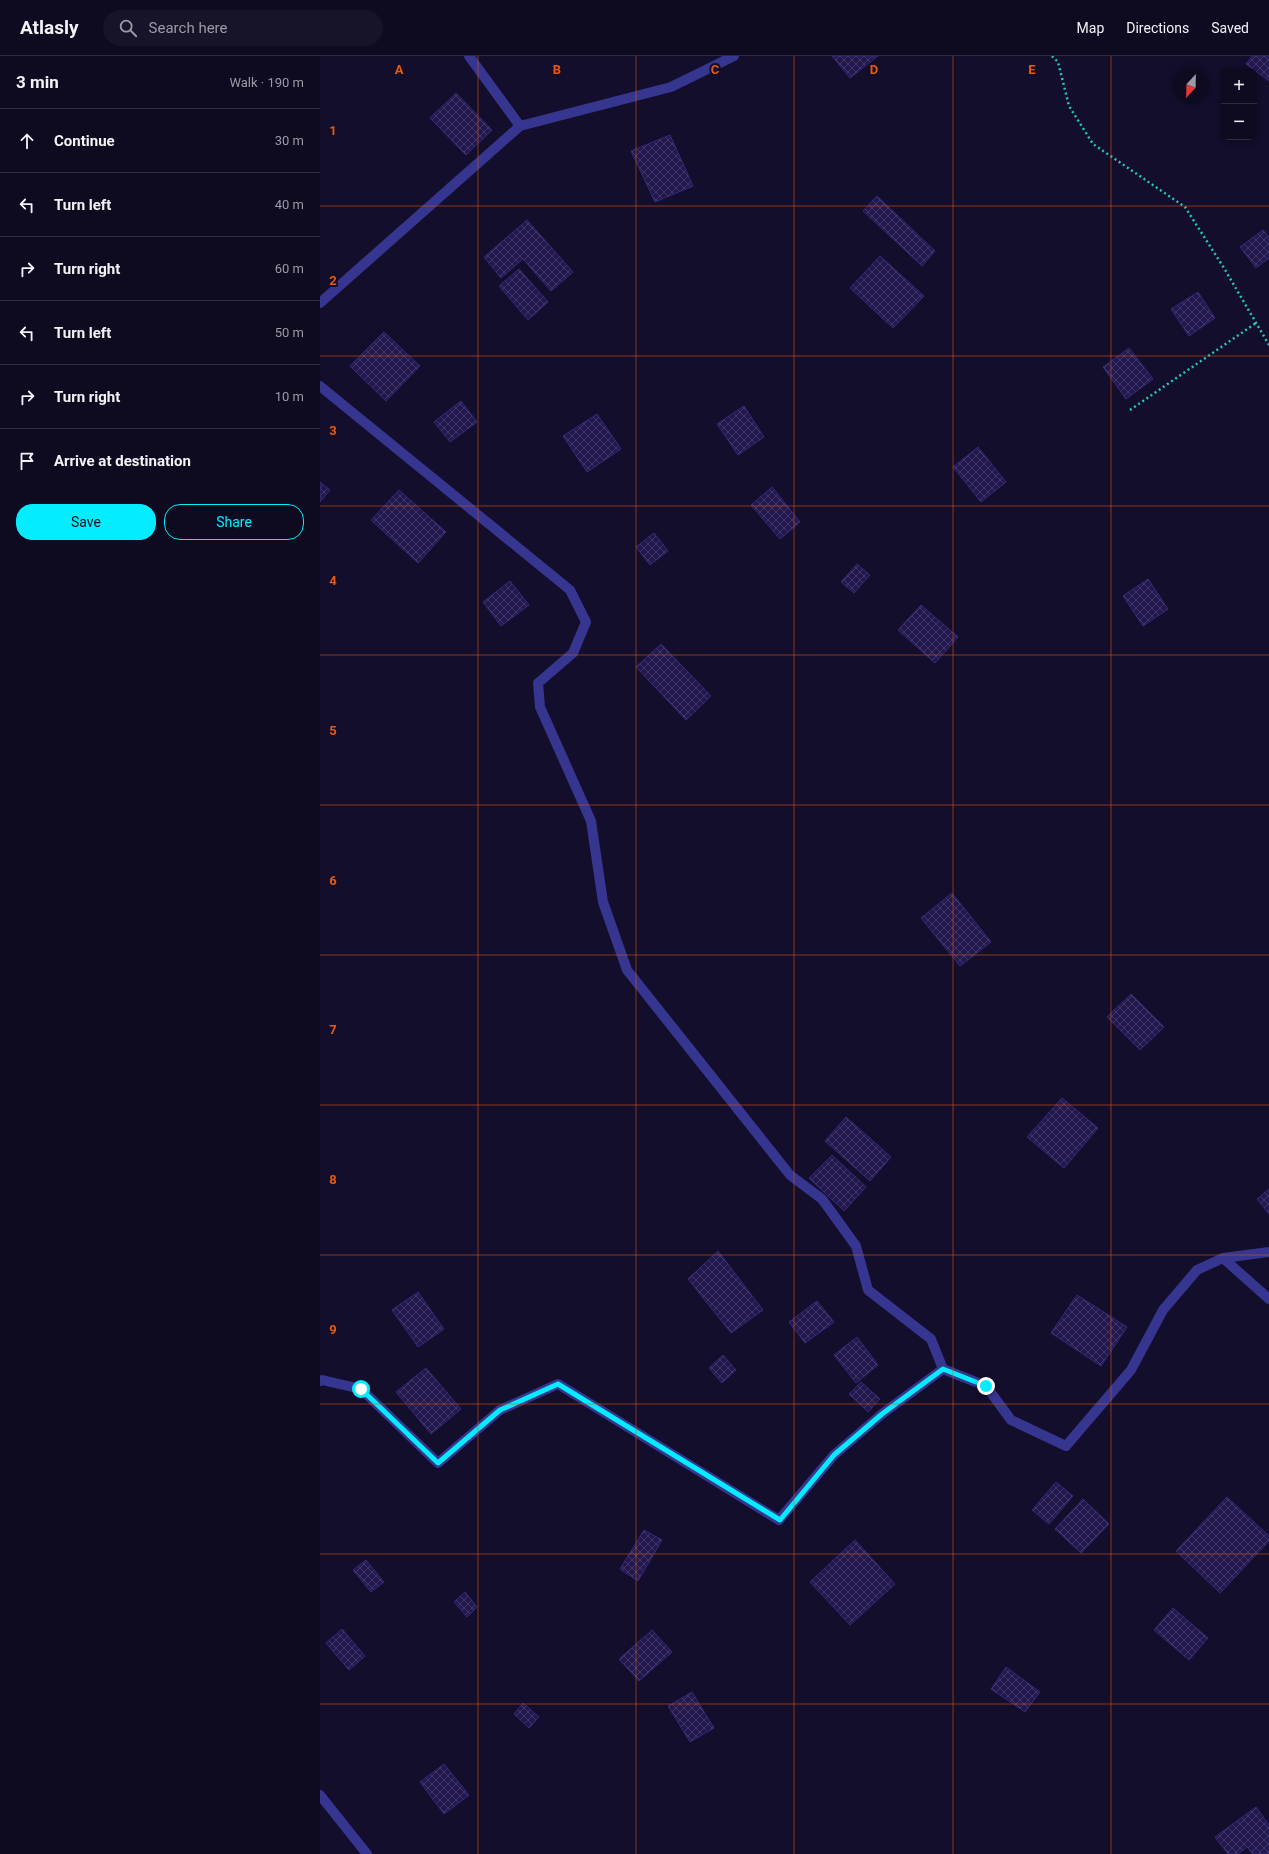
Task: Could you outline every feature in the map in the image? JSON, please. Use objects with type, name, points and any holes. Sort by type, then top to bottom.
[{"type":"street","points":[[469,56],[520,126]]},
{"type":"street","points":[[320,303],[520,126],[671,87],[734,56]]},
{"type":"street","points":[[320,386],[570,590],[586,622],[573,653],[538,683],[540,706],[591,821],[603,902],[627,970],[790,1174],[822,1199],[856,1246],[868,1290],[931,1339],[943,1369],[986,1386],[1012,1420],[1066,1446],[1131,1370],[1163,1310],[1197,1270],[1223,1258],[1269,1252]]},
{"type":"street","points":[[1223,1258],[1269,1299]]},
{"type":"street","points":[[320,1381],[322,1380],[361,1389],[438,1463],[500,1410],[558,1384],[780,1520],[834,1455],[882,1414],[943,1369]]},
{"type":"street","points":[[320,1795],[367,1854]]},
{"type":"path","points":[[1052,56],[1058,62],[1069,106],[1093,144],[1185,207],[1224,268],[1269,345]]},
{"type":"path","points":[[1130,410],[1256,323]]},
{"type":"building","points":[[832,56],[878,56],[850,78]]},
{"type":"building","points":[[1252,56],[1269,56],[1269,81],[1257,72],[1257,68],[1251,68],[1246,64]]},
{"type":"building","points":[[456,93],[492,130],[466,155],[430,118]]},
{"type":"building","points":[[670,135],[693,186],[655,202],[631,151]]},
{"type":"building","points":[[877,196],[935,251],[922,266],[863,211]]},
{"type":"building","points":[[527,220],[573,272],[551,291],[523,259],[501,278],[484,257]]},
{"type":"building","points":[[1263,230],[1269,237],[1269,258],[1256,268],[1240,247]]},
{"type":"building","points":[[880,256],[924,296],[893,328],[850,288]]},
{"type":"building","points":[[519,269],[548,302],[528,320],[499,286]]},
{"type":"building","points":[[1198,292],[1215,318],[1189,336],[1171,309]]},
{"type":"building","points":[[384,332],[420,366],[386,401],[350,366]]},
{"type":"building","points":[[1129,348],[1153,379],[1126,399],[1103,367]]},
{"type":"building","points":[[461,401],[477,422],[450,442],[434,422]]},
{"type":"building","points":[[744,406],[764,437],[738,455],[717,424]]},
{"type":"building","points":[[597,414],[621,449],[587,472],[563,436]]},
{"type":"building","points":[[978,447],[1006,482],[981,502],[953,467]]},
{"type":"building","points":[[320,482],[330,490],[320,502]]},
{"type":"building","points":[[772,487],[800,522],[780,539],[751,505]]},
{"type":"building","points":[[399,490],[446,532],[418,563],[371,520]]},
{"type":"building","points":[[654,533],[668,551],[650,565],[636,547]]},
{"type":"building","points":[[857,564],[870,575],[854,593],[841,582]]},
{"type":"building","points":[[1148,579],[1168,609],[1143,626],[1123,596]]},
{"type":"building","points":[[510,581],[529,605],[501,626],[483,602]]},
{"type":"building","points":[[921,605],[958,637],[935,663],[898,630]]},
{"type":"building","points":[[661,644],[711,696],[686,720],[636,667]]},
{"type":"building","points":[[952,893],[991,942],[960,966],[921,918]]},
{"type":"building","points":[[1131,994],[1164,1027],[1140,1050],[1107,1017]]},
{"type":"building","points":[[1062,1098],[1098,1128],[1064,1168],[1027,1137]]},
{"type":"building","points":[[846,1117],[891,1157],[870,1181],[825,1141]]},
{"type":"building","points":[[832,1155],[866,1187],[844,1211],[809,1178]]},
{"type":"building","points":[[1269,1189],[1269,1214],[1257,1199]]},
{"type":"building","points":[[718,1251],[763,1310],[731,1333],[688,1279]]},
{"type":"building","points":[[418,1292],[444,1329],[418,1347],[392,1310]]},
{"type":"building","points":[[1077,1295],[1127,1327],[1101,1366],[1051,1333]]},
{"type":"building","points":[[817,1301],[834,1322],[805,1343],[789,1322]]},
{"type":"building","points":[[857,1337],[878,1365],[856,1383],[834,1355]]},
{"type":"building","points":[[723,1355],[736,1370],[722,1383],[709,1368]]},
{"type":"building","points":[[426,1368],[461,1409],[431,1434],[396,1392]]},
{"type":"building","points":[[861,1382],[880,1399],[868,1412],[849,1394]]},
{"type":"building","points":[[1056,1482],[1073,1496],[1049,1524],[1032,1510]]},
{"type":"building","points":[[1227,1497],[1269,1536],[1269,1541],[1220,1593],[1176,1551]]},
{"type":"building","points":[[1083,1499],[1109,1524],[1081,1553],[1055,1529]]},
{"type":"building","points":[[644,1530],[662,1540],[638,1581],[620,1569]]},
{"type":"building","points":[[855,1540],[895,1584],[850,1625],[810,1582]]},
{"type":"building","points":[[366,1560],[384,1582],[371,1592],[353,1570]]},
{"type":"building","points":[[465,1592],[477,1607],[467,1617],[454,1602]]},
{"type":"building","points":[[1173,1608],[1208,1638],[1189,1660],[1154,1630]]},
{"type":"building","points":[[342,1629],[365,1656],[349,1670],[326,1643]]},
{"type":"building","points":[[652,1630],[672,1652],[639,1681],[619,1659]]},
{"type":"building","points":[[1006,1667],[1040,1692],[1025,1712],[991,1689]]},
{"type":"building","points":[[692,1692],[714,1728],[690,1742],[668,1706]]},
{"type":"building","points":[[523,1703],[539,1717],[529,1728],[514,1714]]},
{"type":"building","points":[[444,1764],[469,1795],[444,1814],[420,1782]]},
{"type":"building","points":[[1256,1807],[1269,1825],[1269,1854],[1253,1854],[1247,1847],[1238,1854],[1228,1854],[1215,1837]]},
{"type":"route","points":[[361,1389],[438,1463],[500,1410],[558,1384],[780,1520],[834,1455],[882,1414],[943,1369],[986,1386]]}]
